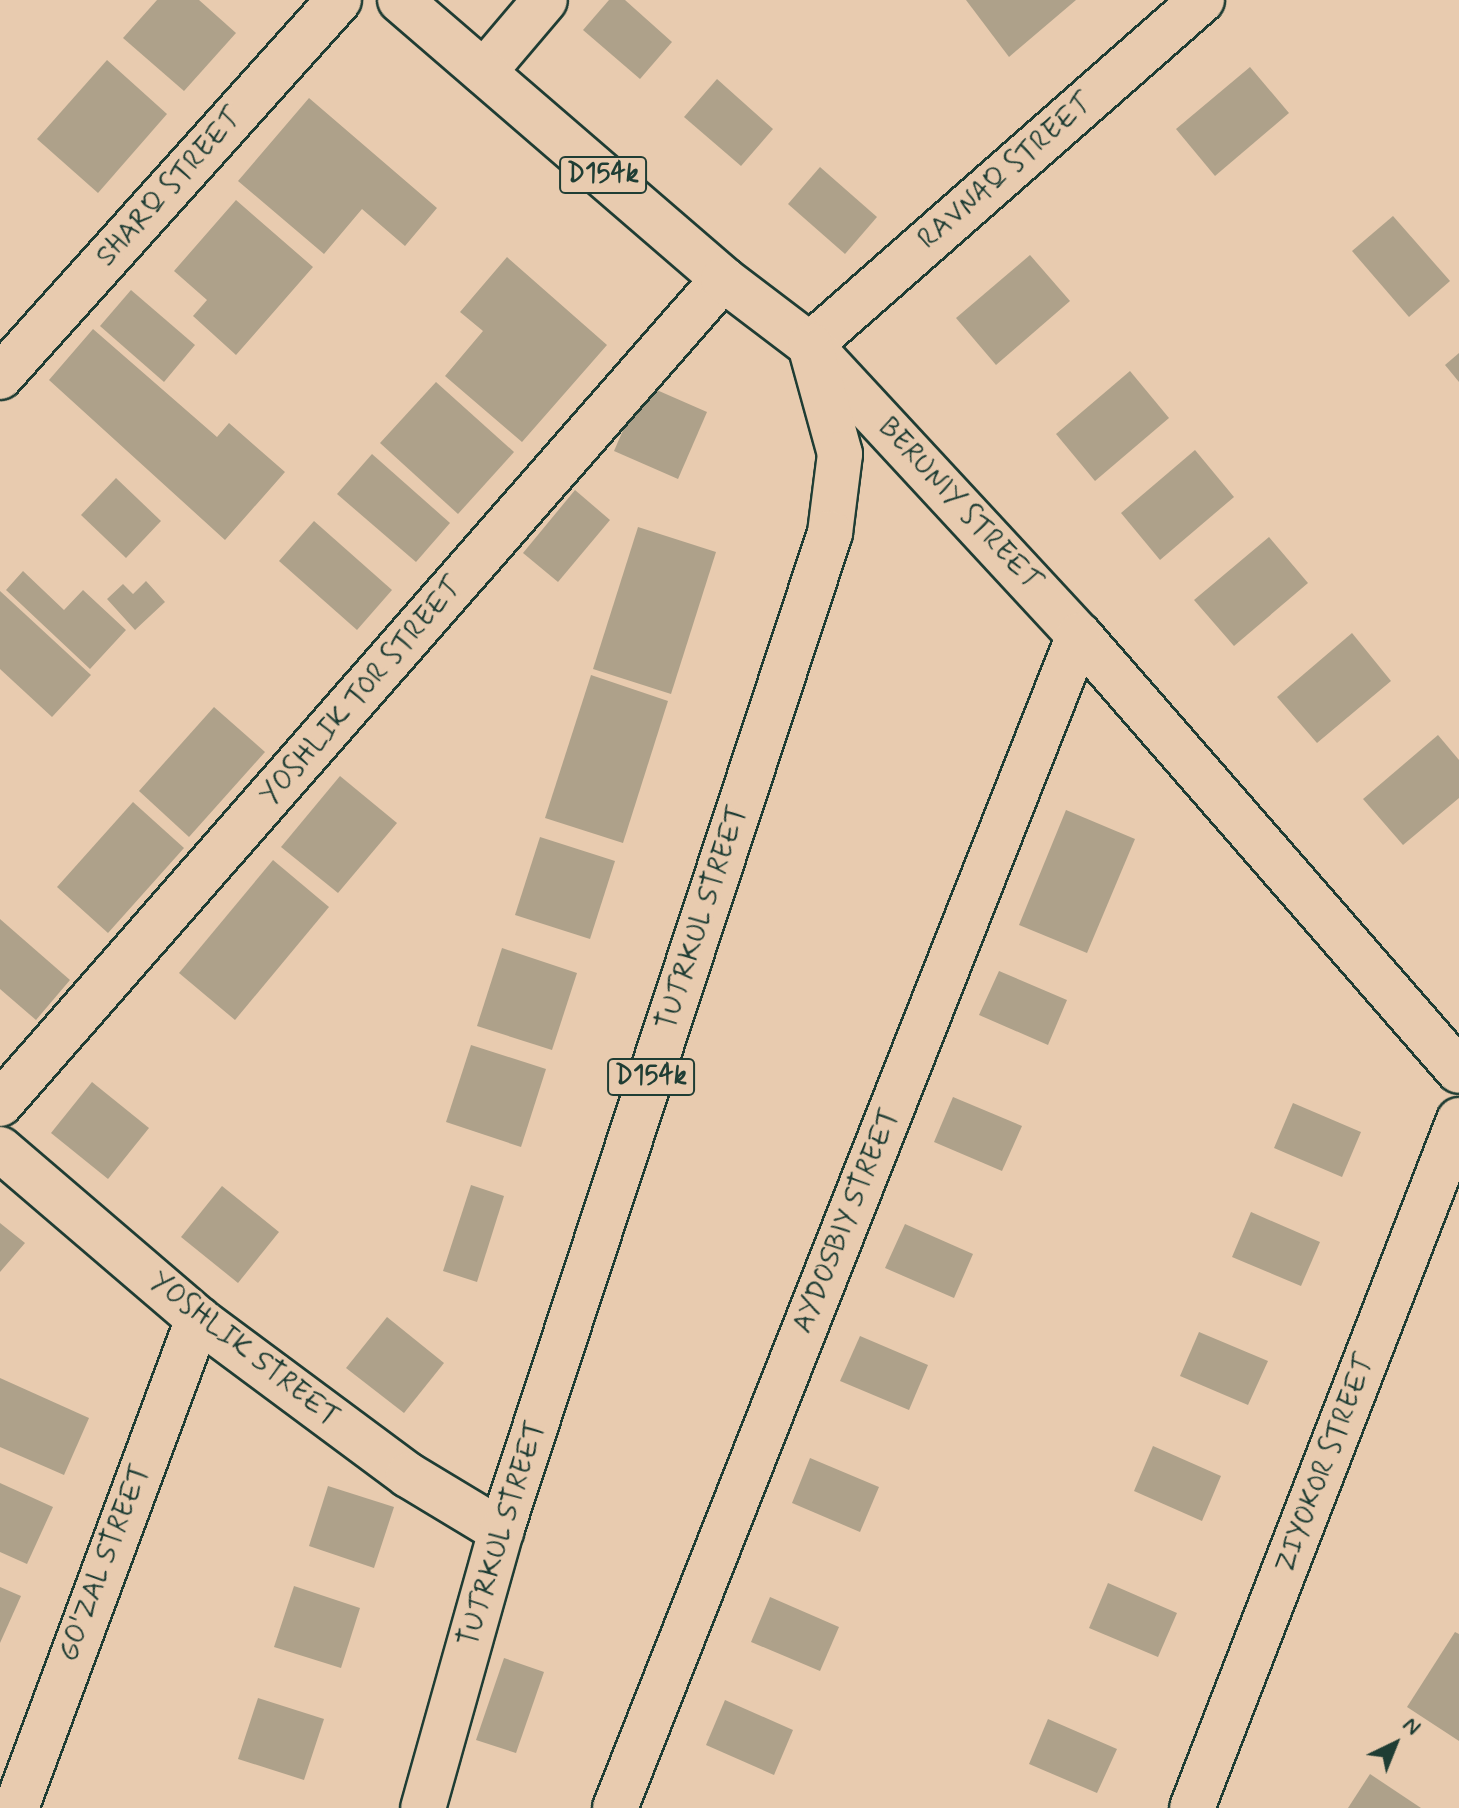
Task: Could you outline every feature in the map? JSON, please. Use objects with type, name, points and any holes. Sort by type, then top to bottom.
[{"type":"street","name":"SHARQ STREET","points":[[0,377],[339,0]]},
{"type":"street","name":"BERUNIY STREET","points":[[400,0],[723,279],[810,345],[1079,635],[1459,1071]]},
{"type":"street","points":[[484,72],[545,0]]},
{"type":"street","name":"RAVNAQ STREET","points":[[810,345],[1202,0]]},
{"type":"street","name":"YOSHLIK TOR STREET","points":[[0,1104],[723,279]]},
{"type":"street","name":"TUTRKUL STREET","points":[[423,1808],[501,1531],[830,533],[840,454],[810,345]]},
{"type":"street","name":"AYDOSBIY STREET","points":[[615,1808],[1079,635]]},
{"type":"street","name":"ZIYOKOR STREET","points":[[1192,1808],[1459,1120]]},
{"type":"street","name":"YOSHLIK STREET","points":[[0,1149],[198,1319],[408,1475],[501,1531]]},
{"type":"street","name":"GO'ZAL STREET","points":[[16,1808],[198,1319]]},
{"type":"building","points":[[157,0],[199,0],[236,33],[184,91],[123,38]]},
{"type":"building","points":[[609,0],[625,0],[672,42],[640,79],[583,30]]},
{"type":"building","points":[[966,0],[1076,0],[1009,57]]},
{"type":"building","points":[[107,60],[167,114],[98,193],[37,139]]},
{"type":"building","points":[[1250,67],[1289,113],[1215,176],[1176,129]]},
{"type":"building","points":[[717,79],[773,129],[741,166],[684,117]]},
{"type":"building","points":[[309,98],[437,208],[405,246],[362,209],[324,254],[238,181]]},
{"type":"building","points":[[820,167],[877,217],[845,254],[788,204]]},
{"type":"building","points":[[236,200],[313,267],[236,355],[193,316],[207,300],[174,271]]},
{"type":"building","points":[[1393,216],[1450,281],[1409,317],[1352,251]]},
{"type":"building","points":[[1030,255],[1070,301],[996,365],[956,318]]},
{"type":"building","points":[[507,257],[607,345],[522,442],[445,376],[483,331],[460,312]]},
{"type":"building","points":[[131,290],[195,345],[164,382],[100,326]]},
{"type":"building","points":[[93,329],[217,437],[229,423],[285,472],[225,540],[49,380]]},
{"type":"building","points":[[1459,353],[1459,382],[1445,365]]},
{"type":"building","points":[[1130,371],[1169,418],[1095,481],[1056,434]]},
{"type":"building","points":[[436,382],[514,452],[458,514],[380,443]]},
{"type":"building","points":[[643,384],[707,412],[678,479],[614,451]]},
{"type":"building","points":[[1195,450],[1234,497],[1160,560],[1121,513]]},
{"type":"building","points":[[372,454],[450,523],[416,562],[337,494]]},
{"type":"building","points":[[116,478],[161,521],[126,558],[81,515]]},
{"type":"building","points":[[575,490],[610,520],[558,582],[523,553]]},
{"type":"building","points":[[314,521],[392,590],[357,630],[279,561]]},
{"type":"building","points":[[638,527],[716,552],[671,694],[593,669]]},
{"type":"building","points":[[1269,537],[1308,583],[1234,646],[1194,600]]},
{"type":"building","points":[[23,571],[64,610],[83,590],[126,630],[90,669],[6,590]]},
{"type":"building","points":[[146,581],[165,602],[135,630],[107,599],[123,584],[133,594]]},
{"type":"building","points":[[0,591],[91,675],[52,717],[0,669]]},
{"type":"building","points":[[1352,633],[1391,681],[1317,743],[1277,697]]},
{"type":"building","points":[[591,675],[668,701],[623,843],[545,818]]},
{"type":"building","points":[[214,707],[265,752],[189,837],[139,791]]},
{"type":"building","points":[[1438,735],[1459,760],[1459,798],[1403,845],[1363,799]]},
{"type":"building","points":[[340,776],[397,823],[338,893],[281,847]]},
{"type":"building","points":[[133,802],[184,848],[108,933],[57,887]]},
{"type":"building","points":[[1066,810],[1135,839],[1087,953],[1019,925]]},
{"type":"building","points":[[540,837],[615,861],[590,939],[515,915]]},
{"type":"building","points":[[273,860],[329,907],[235,1020],[179,973]]},
{"type":"building","points":[[0,919],[70,980],[36,1020],[0,989]]},
{"type":"building","points":[[502,948],[577,973],[552,1050],[477,1026]]},
{"type":"building","points":[[999,971],[1067,1000],[1048,1045],[979,1015]]},
{"type":"building","points":[[471,1045],[546,1069],[521,1147],[446,1122]]},
{"type":"building","points":[[92,1082],[149,1128],[108,1179],[51,1133]]},
{"type":"building","points":[[953,1097],[1022,1126],[1002,1171],[934,1142]]},
{"type":"building","points":[[1293,1103],[1361,1132],[1342,1177],[1274,1148]]},
{"type":"building","points":[[471,1185],[504,1196],[477,1282],[443,1271]]},
{"type":"building","points":[[222,1186],[279,1232],[238,1283],[181,1237]]},
{"type":"building","points":[[1251,1212],[1320,1242],[1301,1286],[1232,1257]]},
{"type":"building","points":[[0,1223],[25,1243],[0,1272]]},
{"type":"building","points":[[905,1224],[973,1254],[954,1298],[885,1268]]},
{"type":"building","points":[[387,1317],[444,1363],[404,1413],[346,1368]]},
{"type":"building","points":[[1199,1332],[1268,1361],[1248,1405],[1180,1376]]},
{"type":"building","points":[[860,1336],[928,1365],[909,1410],[840,1381]]},
{"type":"building","points":[[0,1378],[89,1418],[64,1475],[0,1447]]},
{"type":"building","points":[[1153,1446],[1221,1476],[1202,1521],[1134,1491]]},
{"type":"building","points":[[810,1458],[879,1487],[860,1532],[792,1503]]},
{"type":"building","points":[[0,1483],[53,1507],[27,1564],[0,1552]]},
{"type":"building","points":[[328,1486],[394,1507],[374,1568],[309,1546]]},
{"type":"building","points":[[1108,1583],[1177,1613],[1158,1657],[1089,1628]]},
{"type":"building","points":[[294,1586],[360,1608],[341,1668],[274,1647]]},
{"type":"building","points":[[0,1587],[21,1596],[0,1643]]},
{"type":"building","points":[[770,1597],[839,1627],[820,1671],[751,1642]]},
{"type":"building","points":[[1455,1632],[1459,1634],[1459,1741],[1407,1707]]},
{"type":"building","points":[[504,1658],[544,1672],[516,1753],[476,1740]]},
{"type":"building","points":[[258,1698],[324,1719],[304,1780],[238,1759]]},
{"type":"building","points":[[725,1700],[793,1730],[774,1775],[706,1745]]},
{"type":"building","points":[[1048,1719],[1117,1749],[1097,1793],[1029,1764]]},
{"type":"building","points":[[1370,1774],[1421,1808],[1348,1808]]}]
